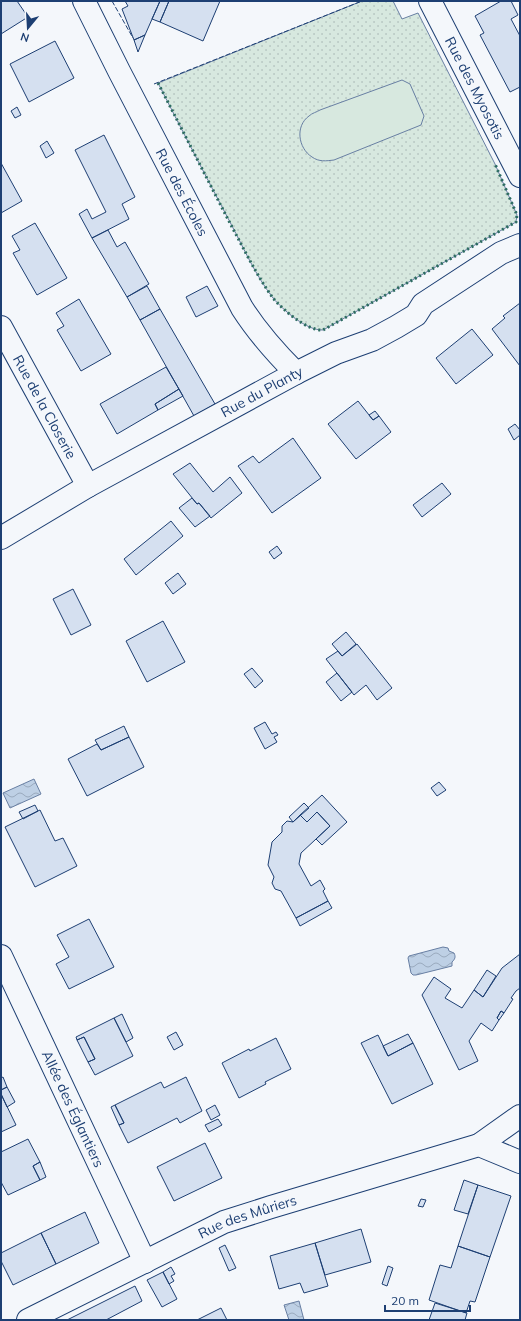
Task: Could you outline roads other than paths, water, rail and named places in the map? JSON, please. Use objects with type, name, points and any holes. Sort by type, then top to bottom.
[{"type":"street","name":"Rue des Écoles","points":[[84,1],[122,78],[242,308],[256,330],[270,347],[296,373]]},
{"type":"street","name":"Rue des Myosotis","points":[[430,1],[520,176]]},
{"type":"street","name":"Rue du Planty","points":[[1,538],[88,486],[296,373],[336,353],[372,340],[396,327],[416,315],[423,304],[430,299],[502,252],[520,245]]},
{"type":"street","name":"Rue de la Closerie","points":[[1,327],[88,486]]},
{"type":"street","name":"Allée des Églantiers","points":[[1,956],[145,1262]]},
{"type":"street","name":"Rue des Mûriers","points":[[28,1320],[224,1222],[479,1146],[520,1116]]},
{"type":"street","points":[[479,1146],[520,1162]]},
{"type":"water","points":[[34,779],[41,794],[10,808],[3,793]]},
{"type":"water","points":[[443,947],[448,948],[449,951],[454,953],[455,958],[452,962],[452,966],[416,975],[411,973],[408,958],[409,956]]},
{"type":"water","points":[[299,1301],[304,1320],[289,1320],[284,1305]]}]
